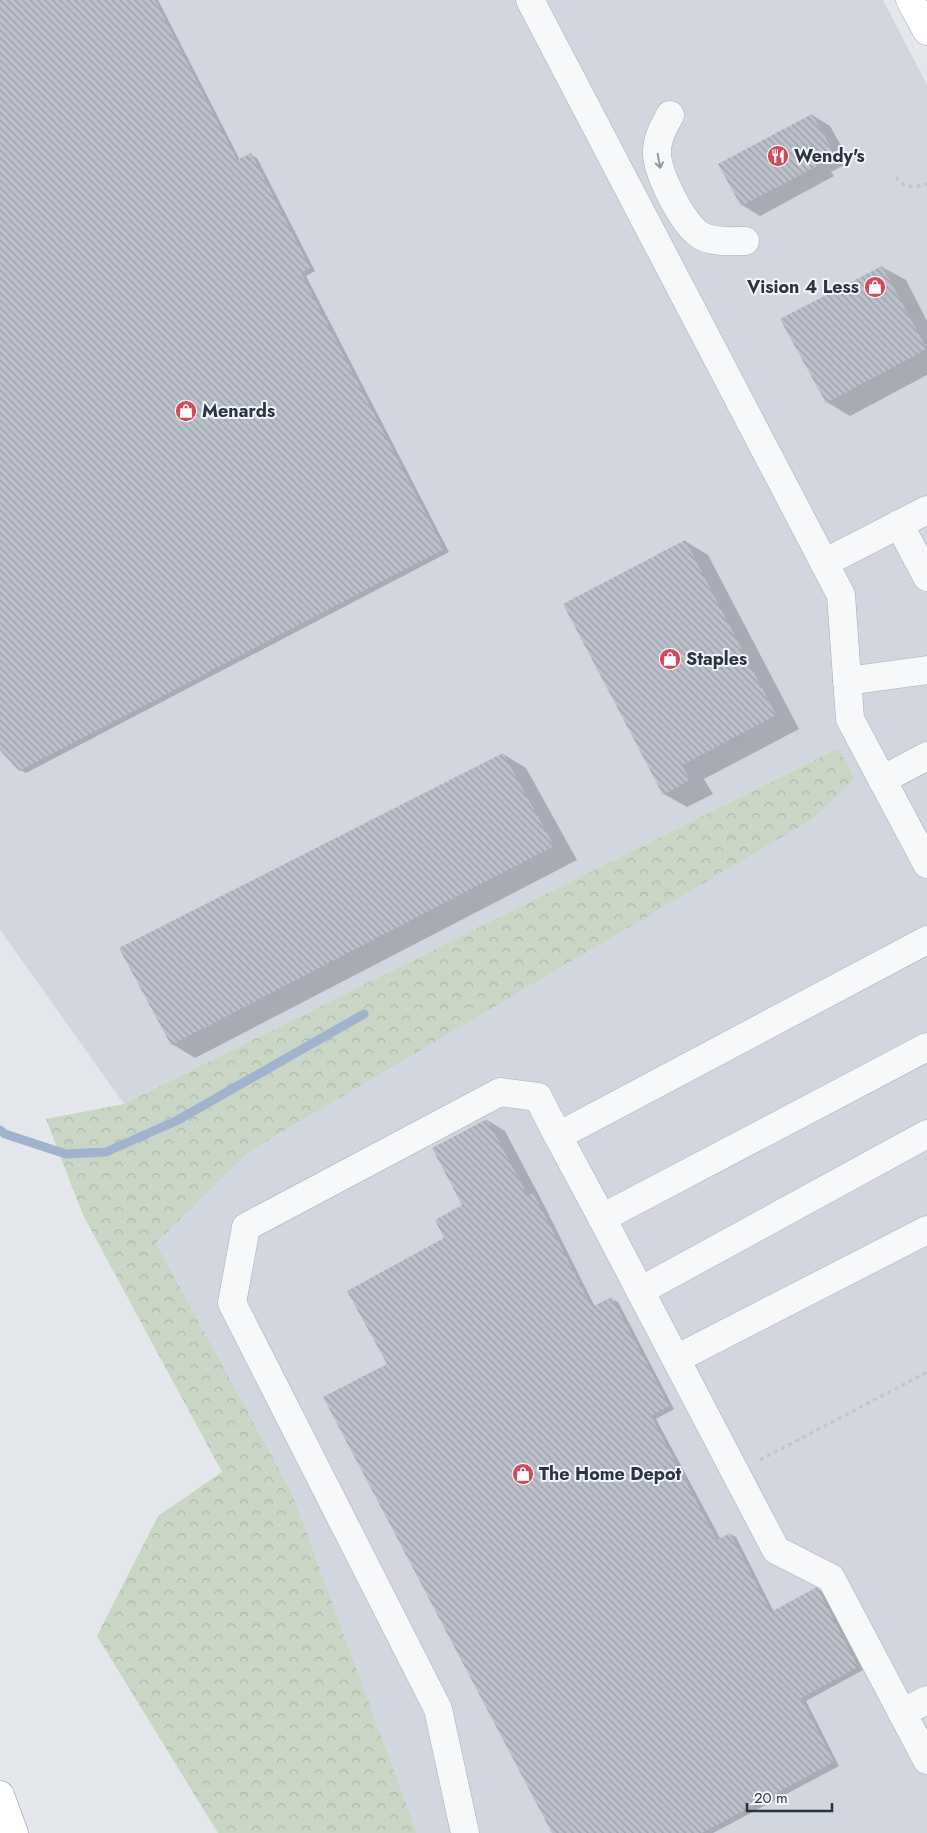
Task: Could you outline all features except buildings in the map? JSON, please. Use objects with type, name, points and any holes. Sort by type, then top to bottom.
[{"type":"main road","points":[[910,0],[927,31]]},
{"type":"main road","points":[[0,1795],[14,1833]]},
{"type":"lane","points":[[530,0],[841,594],[850,719],[927,864]]},
{"type":"lane","points":[[670,115],[659,137],[657,155],[663,179],[687,224],[701,236],[718,241],[745,241]]},
{"type":"lane","points":[[824,562],[927,510]]},
{"type":"lane","points":[[899,524],[927,577]]},
{"type":"lane","points":[[847,681],[927,670]]},
{"type":"lane","points":[[882,780],[927,756]]},
{"type":"lane","points":[[558,1136],[927,940]]},
{"type":"lane","points":[[602,1218],[927,1047]]},
{"type":"lane","points":[[465,1833],[438,1709],[232,1303],[246,1227],[500,1092],[538,1097],[776,1550],[831,1578],[927,1760]]},
{"type":"lane","points":[[640,1291],[927,1134]]},
{"type":"lane","points":[[676,1359],[927,1230]]},
{"type":"lane","points":[[902,1713],[927,1700]]},
{"type":"path","points":[[896,177],[905,186],[927,184]]},
{"type":"path","points":[[736,1473],[927,1372]]},
{"type":"shaded area","points":[[0,0],[883,0],[927,85],[927,1833],[417,1833],[292,1493],[156,1243],[250,1151],[813,819],[853,779],[839,748],[124,1104],[0,930]]},
{"type":"green space","points":[[839,748],[854,779],[813,819],[250,1151],[156,1243],[292,1493],[417,1833],[218,1833],[97,1636],[158,1516],[222,1472],[83,1215],[46,1119],[124,1104]]},
{"type":"waterway","points":[[0,1130],[5,1134],[66,1154],[106,1152],[176,1121],[364,1014]]},
{"type":"place","name":"Wendy's","points":[[778,156]]},
{"type":"place","name":"Vision 4 Less","points":[[875,287]]},
{"type":"place","name":"Menards","points":[[186,411]]},
{"type":"place","name":"Staples","points":[[670,659]]},
{"type":"place","name":"The Home Depot","points":[[523,1474]]}]
